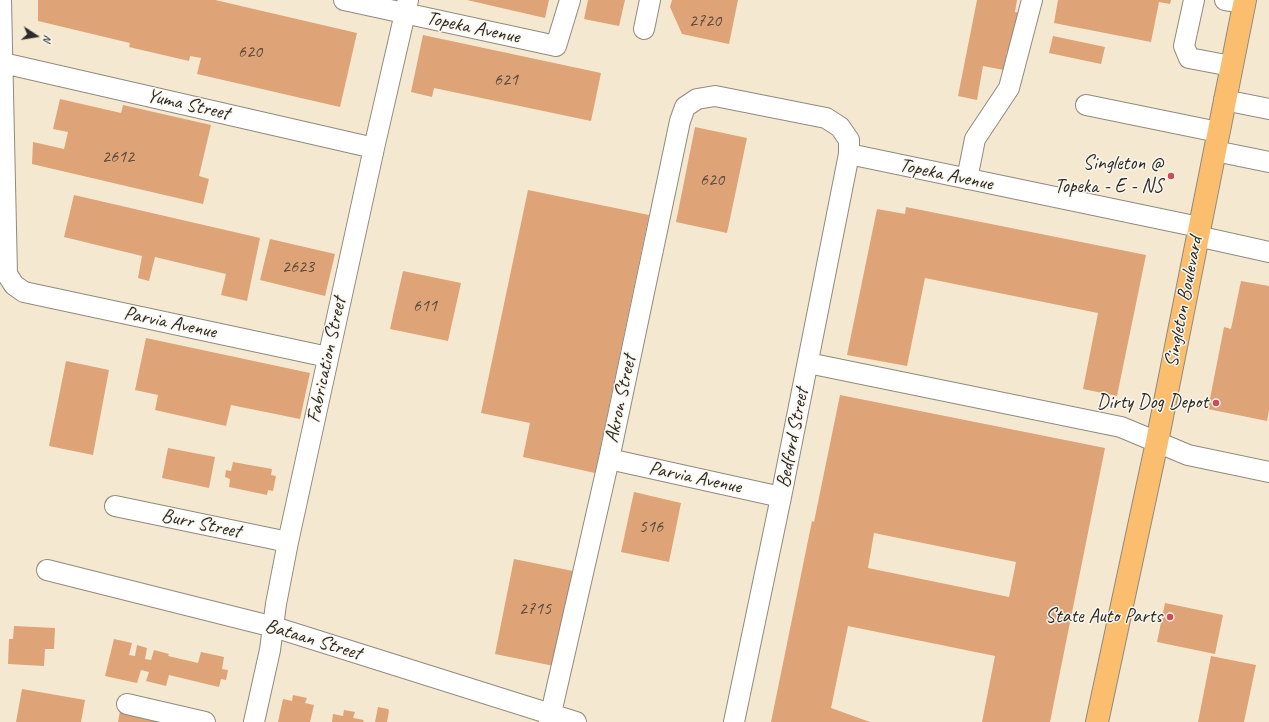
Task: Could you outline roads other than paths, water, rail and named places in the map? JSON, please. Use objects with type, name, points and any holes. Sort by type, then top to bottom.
[{"type":"main road","name":"Singleton Boulevard","points":[[1097,722],[1157,442],[1231,66],[1238,1]]},
{"type":"street","points":[[1,0],[3,63]]},
{"type":"street","name":"Topeka Avenue","points":[[344,0],[406,7],[556,46],[570,0]]},
{"type":"street","points":[[644,29],[650,0]]},
{"type":"street","points":[[966,179],[975,140],[1009,88],[1032,0]]},
{"type":"street","points":[[1194,0],[1184,46],[1189,58],[1231,66]]},
{"type":"street","name":"Fabrication Street","points":[[254,722],[274,627],[288,542],[406,7]]},
{"type":"street","name":"Yuma Street","points":[[3,63],[374,148]]},
{"type":"street","name":"Parvia Avenue","points":[[3,63],[7,274],[14,285],[24,292],[328,357]]},
{"type":"street","name":"Akron Street","points":[[550,718],[609,459],[680,120],[685,107],[697,99],[715,96],[826,118],[840,128],[849,140],[849,154]]},
{"type":"street","points":[[1224,100],[1269,109]]},
{"type":"street","points":[[1086,106],[1216,142],[1269,162]]},
{"type":"street","name":"Topeka Avenue","points":[[849,154],[1198,231],[1269,252]]},
{"type":"street","name":"Bedford Street","points":[[734,722],[781,497],[849,154]]},
{"type":"street","points":[[808,363],[1121,426],[1188,456],[1269,472]]},
{"type":"street","name":"Parvia Avenue","points":[[609,459],[781,497]]},
{"type":"street","name":"Burr Street","points":[[115,506],[288,542]]},
{"type":"street","name":"Bataan Street","points":[[47,570],[274,627],[550,718],[576,722]]},
{"type":"street","points":[[126,704],[203,722]]},
{"type":"place","name":"Singleton @ Topeka - E - NS","points":[[1171,176]]},
{"type":"place","name":"Dirty Dog Depot","points":[[1216,403]]},
{"type":"place","name":"State Auto Parts","points":[[1170,617]]}]
